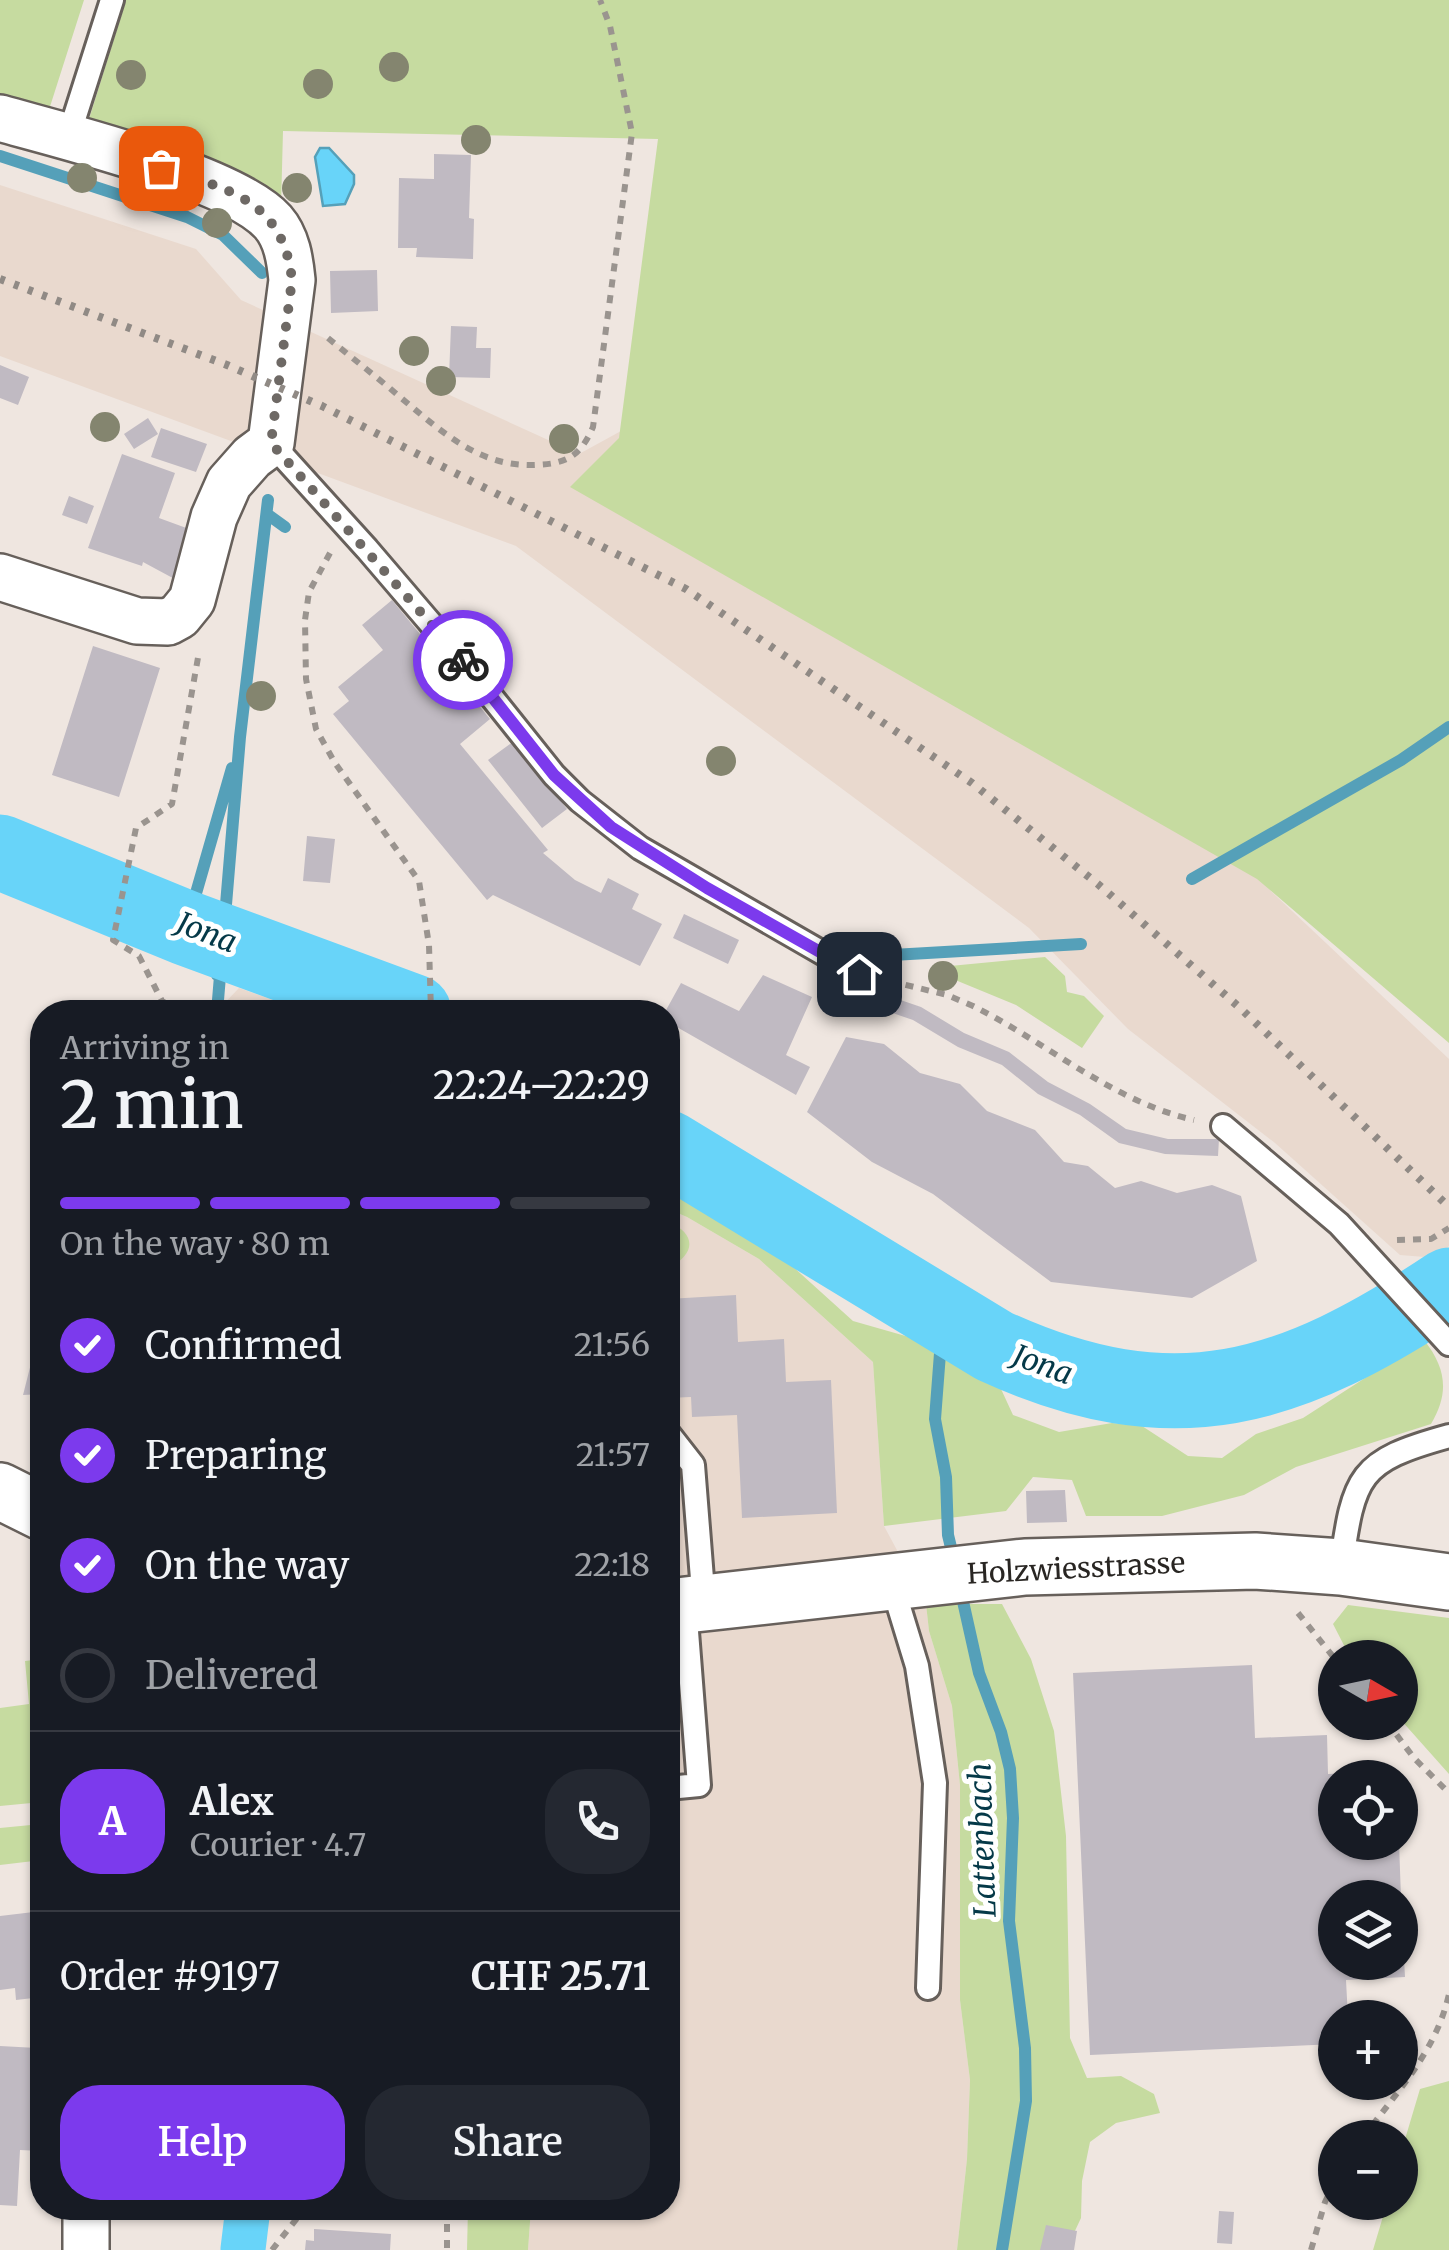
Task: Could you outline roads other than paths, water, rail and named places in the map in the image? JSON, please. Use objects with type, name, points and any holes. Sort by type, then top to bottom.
[{"type":"street","points":[[0,118],[222,188],[259,209],[276,224],[290,257],[292,280],[271,443],[240,470],[222,497],[188,608],[168,622],[137,622],[0,577]]},
{"type":"street","points":[[0,1491],[30,1506]]},
{"type":"street","name":"Holzwiesstrasse","points":[[685,1605],[1025,1567],[1255,1561],[1341,1567],[1449,1582]]},
{"type":"street","points":[[86,2220],[86,2250]]},
{"type":"lane","points":[[68,138],[112,0]]},
{"type":"lane","points":[[271,443],[462,660],[554,775],[611,827],[707,888],[859,974]]},
{"type":"lane","points":[[1223,1126],[1356,1242],[1446,1342]]},
{"type":"lane","points":[[1341,1567],[1356,1493],[1374,1466],[1400,1450],[1449,1436]]},
{"type":"lane","points":[[680,1448],[693,1465],[685,1605],[700,1785],[680,1787]]},
{"type":"lane","points":[[895,1580],[916,1666],[935,1782],[928,1988]]},
{"type":"water","points":[[320,148],[329,148],[354,175],[345,204],[323,206],[315,157]]},
{"type":"waterway","name":"Lattenbach","points":[[0,156],[187,217],[223,235],[262,273]]},
{"type":"waterway","points":[[218,1000],[240,737],[268,500]]},
{"type":"waterway","points":[[267,514],[285,527]]},
{"type":"waterway","points":[[1192,879],[1401,760],[1449,727]]},
{"type":"waterway","points":[[186,928],[232,768]]},
{"type":"waterway","name":"Jona","points":[[0,852],[186,928],[381,1000]]},
{"type":"waterway","points":[[205,935],[217,975]]},
{"type":"waterway","points":[[858,957],[1081,944]]},
{"type":"waterway","name":"Jona","points":[[680,1155],[994,1346],[1059,1372],[1119,1386],[1176,1391],[1230,1386],[1283,1372],[1337,1350],[1449,1285]]},
{"type":"waterway","name":"Lattenbach","points":[[943,1314],[935,1419],[955,1564]]},
{"type":"waterway","name":"Lattenbach","points":[[960,1588],[979,1673],[1010,1769],[1013,1818],[1009,1921],[1025,2048],[1026,2101],[1002,2250]]},
{"type":"waterway","points":[[243,2249],[247,2220]]},
{"type":"railway","points":[[0,279],[227,365],[322,406],[686,589],[972,783],[1099,885],[1239,1007],[1449,1207]]}]
